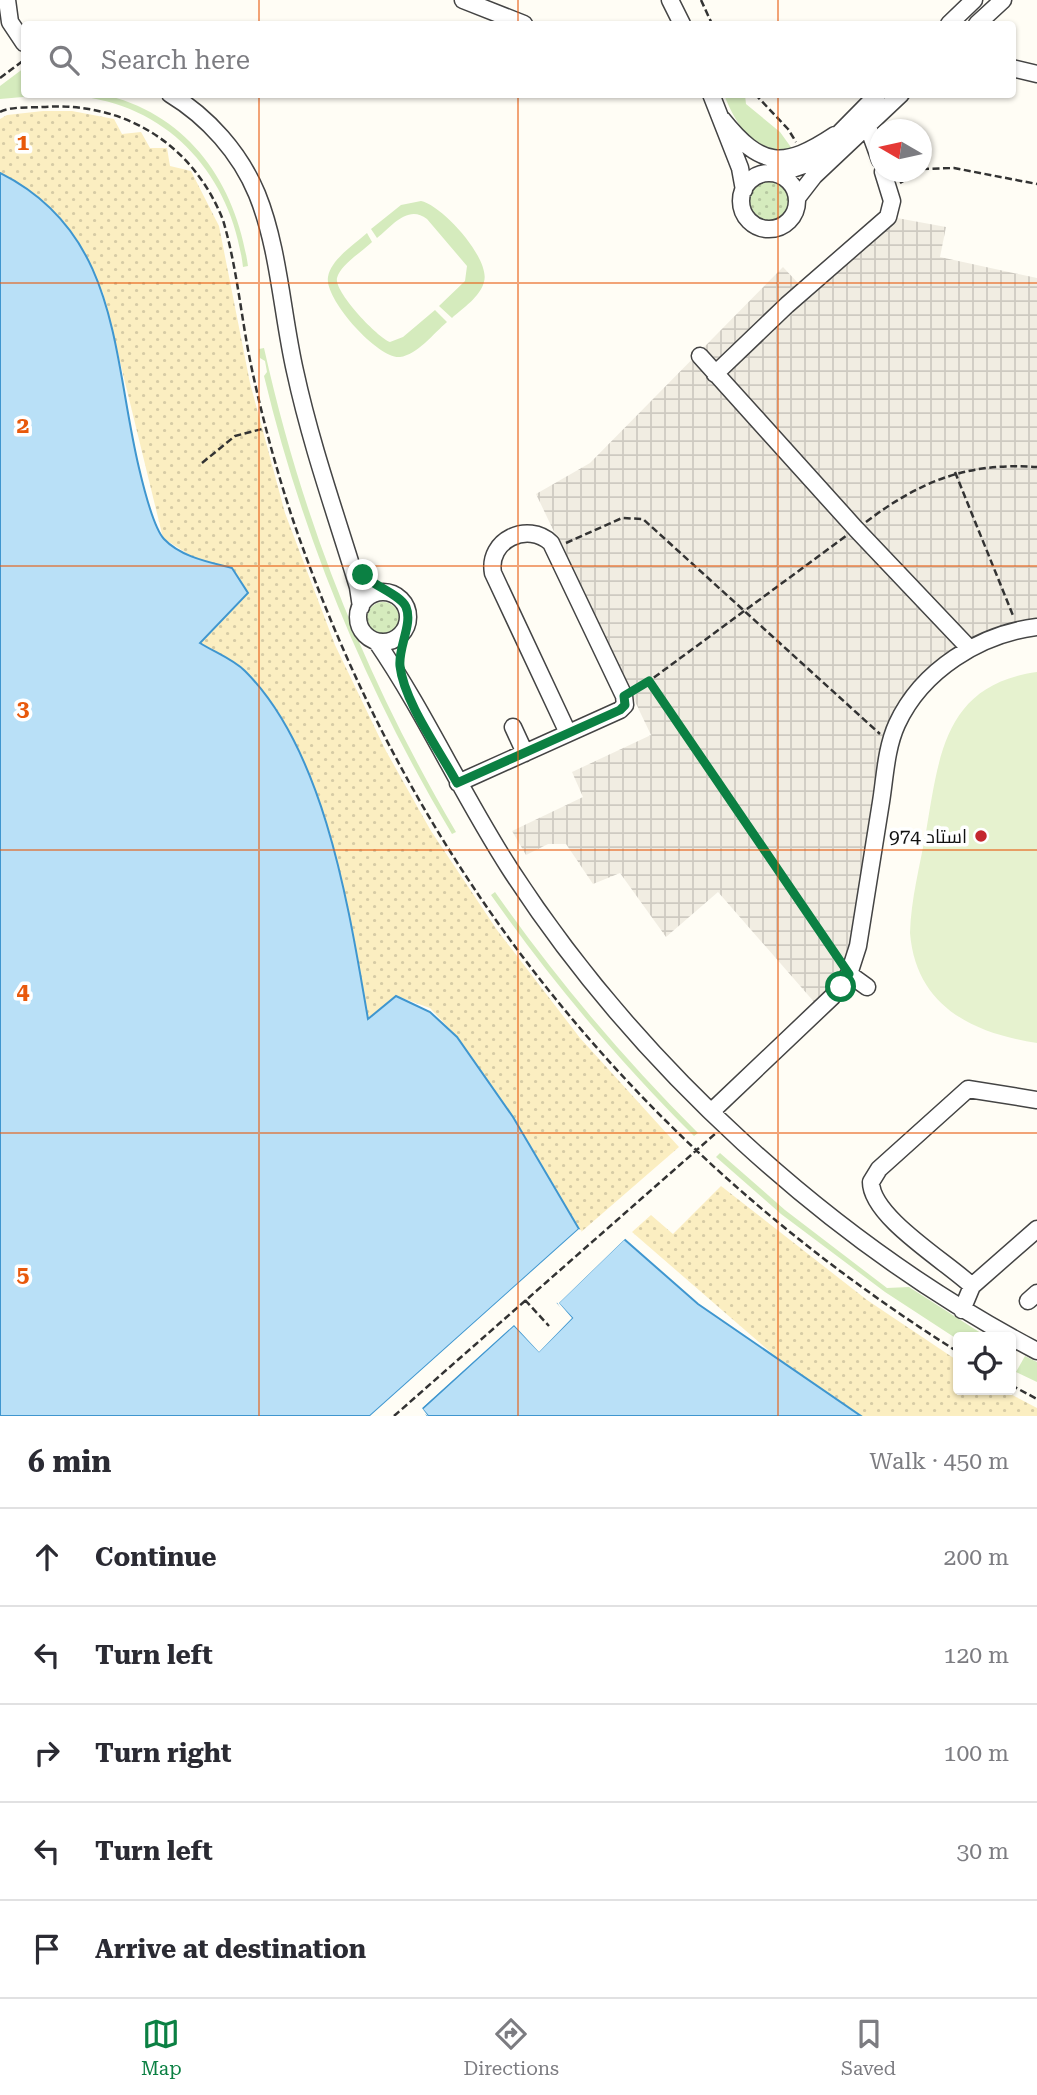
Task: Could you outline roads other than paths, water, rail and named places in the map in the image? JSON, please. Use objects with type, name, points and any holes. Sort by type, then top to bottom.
[{"type":"street","points":[[7,0],[10,22],[21,38]]},
{"type":"street","points":[[463,0],[516,21]]},
{"type":"street","points":[[670,0],[680,21]]},
{"type":"street","points":[[953,21],[974,0]]},
{"type":"street","points":[[980,21],[1003,0]]},
{"type":"street","points":[[1016,69],[1037,74]]},
{"type":"street","points":[[175,98],[214,129],[244,169],[257,194],[268,230],[287,334],[313,445],[348,553],[361,607],[359,624],[363,631],[376,641],[404,685],[457,783],[511,870],[559,938],[642,1039],[726,1124],[809,1198],[962,1310],[1037,1351]]},
{"type":"street","points":[[714,98],[740,167],[745,214],[750,221],[765,228],[773,228],[788,221],[797,207],[797,198],[791,183],[778,174]]},
{"type":"street","points":[[744,190],[758,176],[778,174],[806,166],[874,98]]},
{"type":"street","points":[[797,198],[814,176],[897,98]]},
{"type":"street","points":[[722,119],[751,150],[781,159],[801,156],[835,135]]},
{"type":"street","points":[[715,373],[888,217],[892,201],[887,182]]},
{"type":"street","points":[[700,356],[856,529],[969,648]]},
{"type":"street","points":[[457,783],[525,753],[620,710],[625,705],[624,696],[548,540],[539,535],[520,534],[499,547],[491,566],[569,733]]},
{"type":"street","points":[[348,553],[369,581],[402,601],[406,608],[408,616],[400,650],[404,685]]},
{"type":"street","points":[[361,607],[372,595],[388,593]]},
{"type":"street","points":[[712,1111],[832,997],[849,974],[858,946],[890,744],[897,724],[913,698],[969,648],[1018,629],[1037,626]]},
{"type":"street","points":[[376,641],[391,641],[404,631]]},
{"type":"street","points":[[513,727],[525,753]]},
{"type":"street","points":[[849,974],[867,987]]},
{"type":"street","points":[[972,1286],[947,1262],[920,1248],[875,1200],[871,1188],[879,1169],[968,1089],[1037,1100]]},
{"type":"street","points":[[962,1310],[972,1286],[1037,1229]]},
{"type":"water","points":[[0,173],[39,198],[69,229],[90,263],[115,341],[141,475],[152,516],[160,533],[171,545],[187,555],[232,568],[248,593],[200,643],[245,671],[273,705],[296,744],[315,788],[330,834],[352,930],[368,1019],[396,996],[430,1012],[457,1037],[513,1117],[579,1229],[370,1416],[0,1416]]},
{"type":"water","points":[[624,1239],[698,1304],[861,1416],[428,1416],[422,1409],[514,1325],[539,1351],[572,1318],[558,1303]]},
{"type":"place","name":"استاد 974","points":[[981,836]]}]
